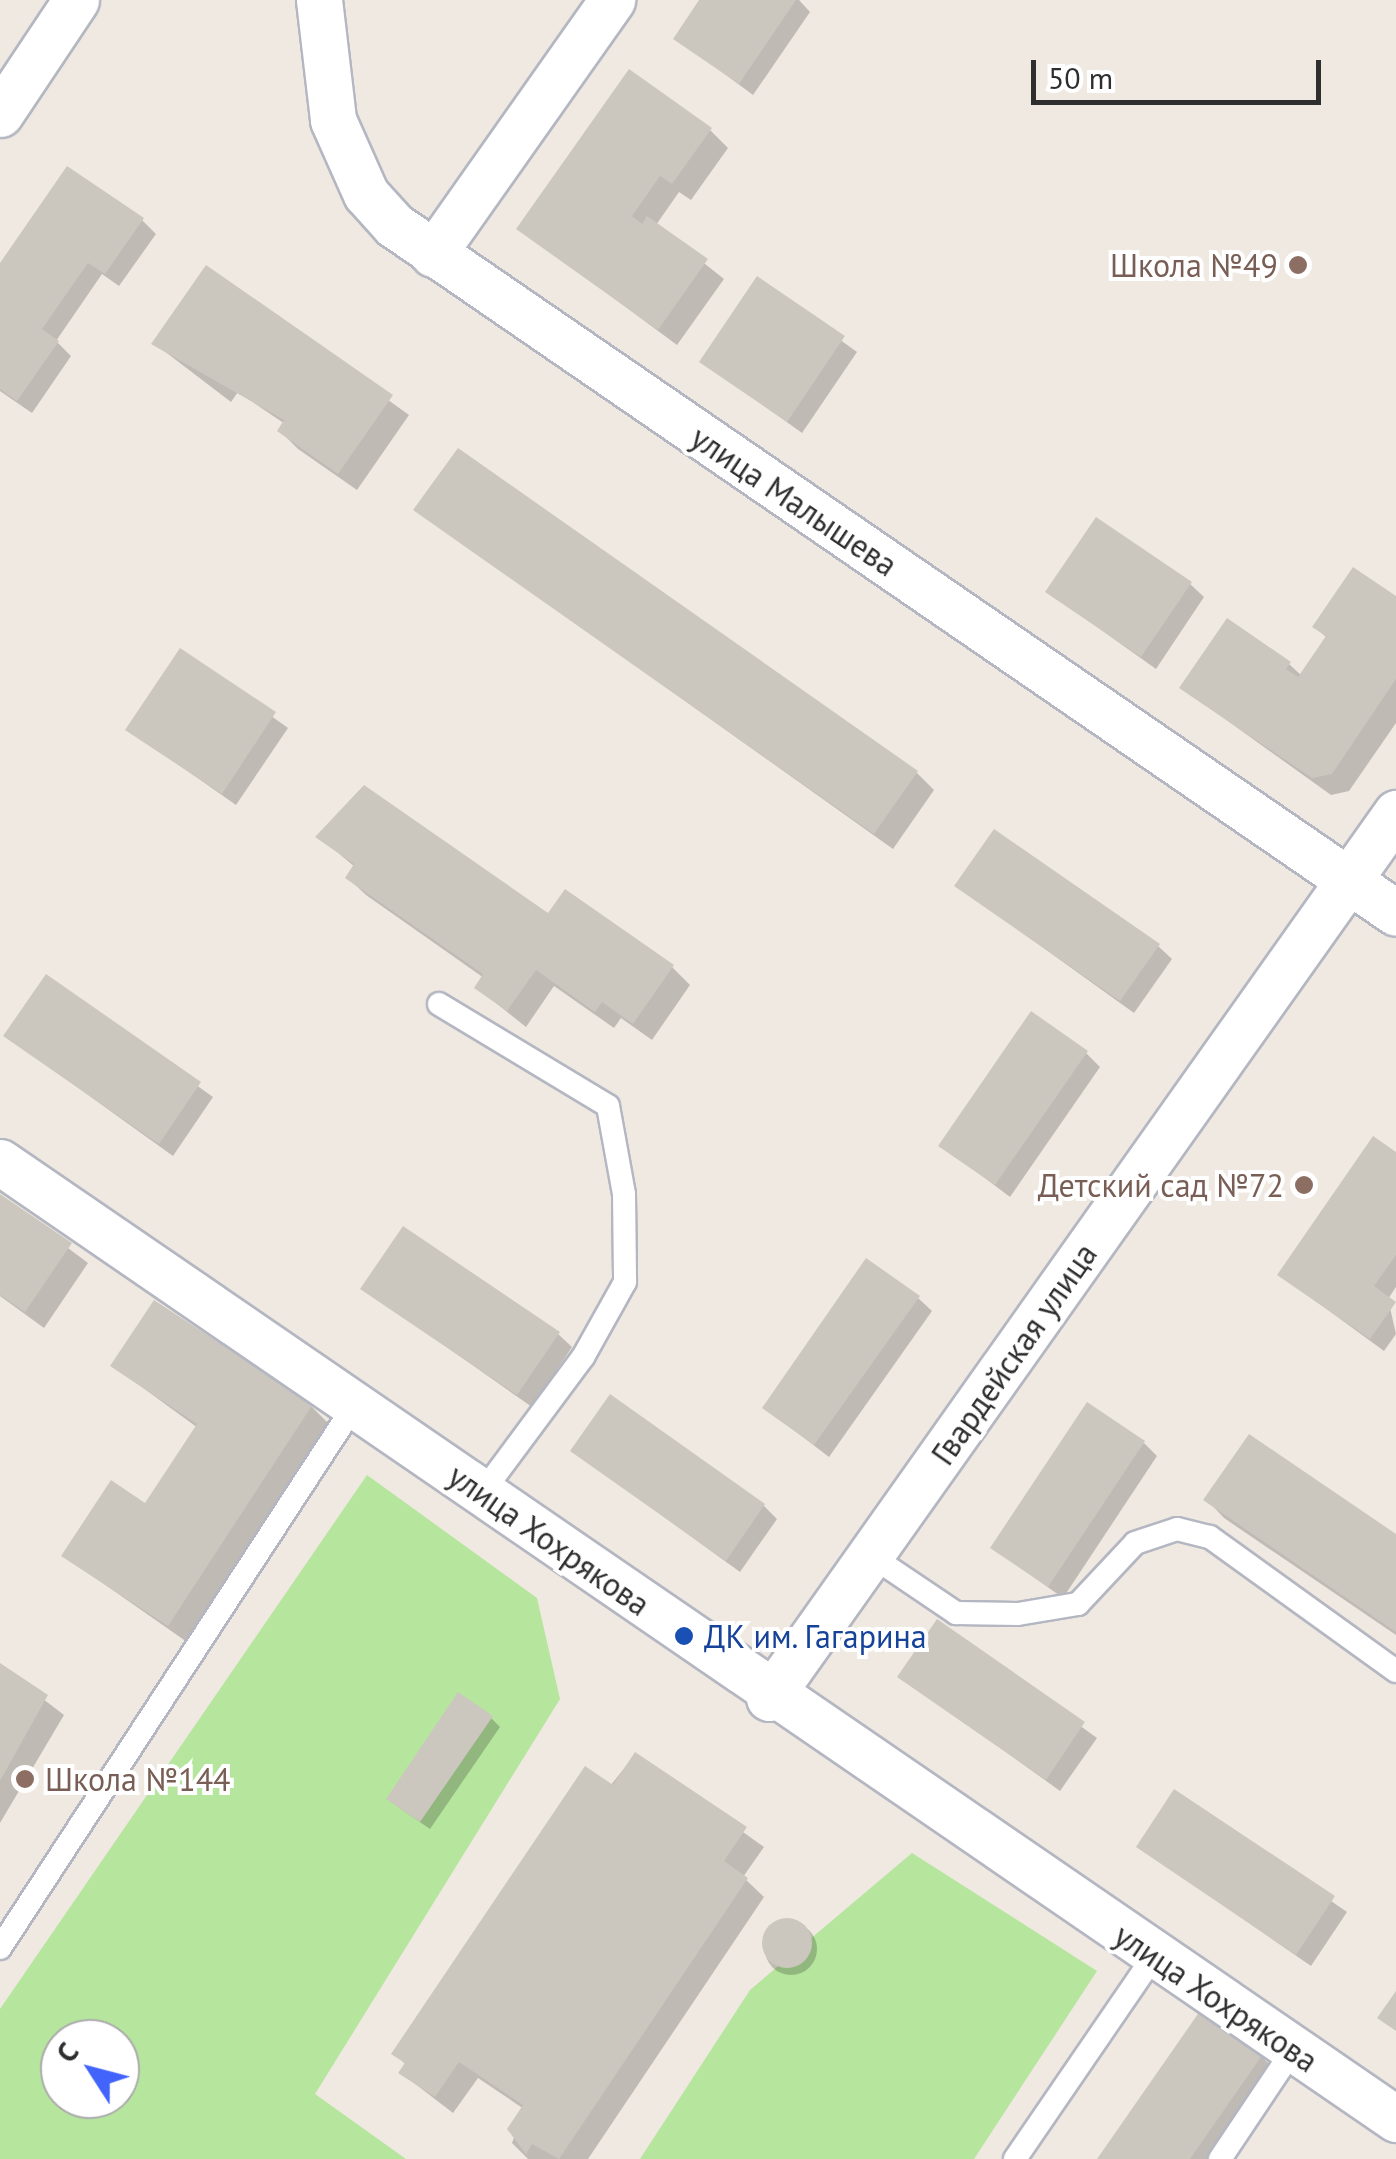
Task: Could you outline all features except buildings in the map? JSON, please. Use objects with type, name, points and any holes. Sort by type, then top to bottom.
[{"type":"street","points":[[0,114],[76,0]]},
{"type":"street","name":"улица Малышева","points":[[318,0],[333,120],[348,160],[385,214],[433,254],[1396,913]]},
{"type":"street","points":[[433,254],[612,0]]},
{"type":"street","name":"Гвардейская улица","points":[[769,1698],[1396,813]]},
{"type":"street","name":"улица Хохрякова","points":[[0,1162],[356,1403],[769,1698],[1396,2119]]},
{"type":"lane","points":[[439,1004],[608,1106],[624,1194],[625,1282],[583,1357],[482,1493]]},
{"type":"lane","points":[[0,1948],[356,1403]]},
{"type":"lane","points":[[870,1555],[956,1613],[1018,1614],[1078,1604],[1135,1543],[1177,1529],[1210,1537],[1396,1671]]},
{"type":"lane","points":[[1015,2159],[1154,1956]]},
{"type":"lane","points":[[1220,2159],[1292,2050]]},
{"type":"green space","points":[[367,1475],[537,1598],[560,1699],[315,2094],[406,2159],[0,2159],[0,2009]]},
{"type":"green space","points":[[912,1853],[1097,1971],[974,2159],[640,2159],[750,1990]]},
{"type":"place","name":"Школа №49","points":[[1298,265]]},
{"type":"place","name":"Детский сад №72","points":[[1304,1185]]},
{"type":"place","name":"ДК им. Гагарина","points":[[684,1636]]},
{"type":"place","name":"Школа №144","points":[[25,1779]]}]
